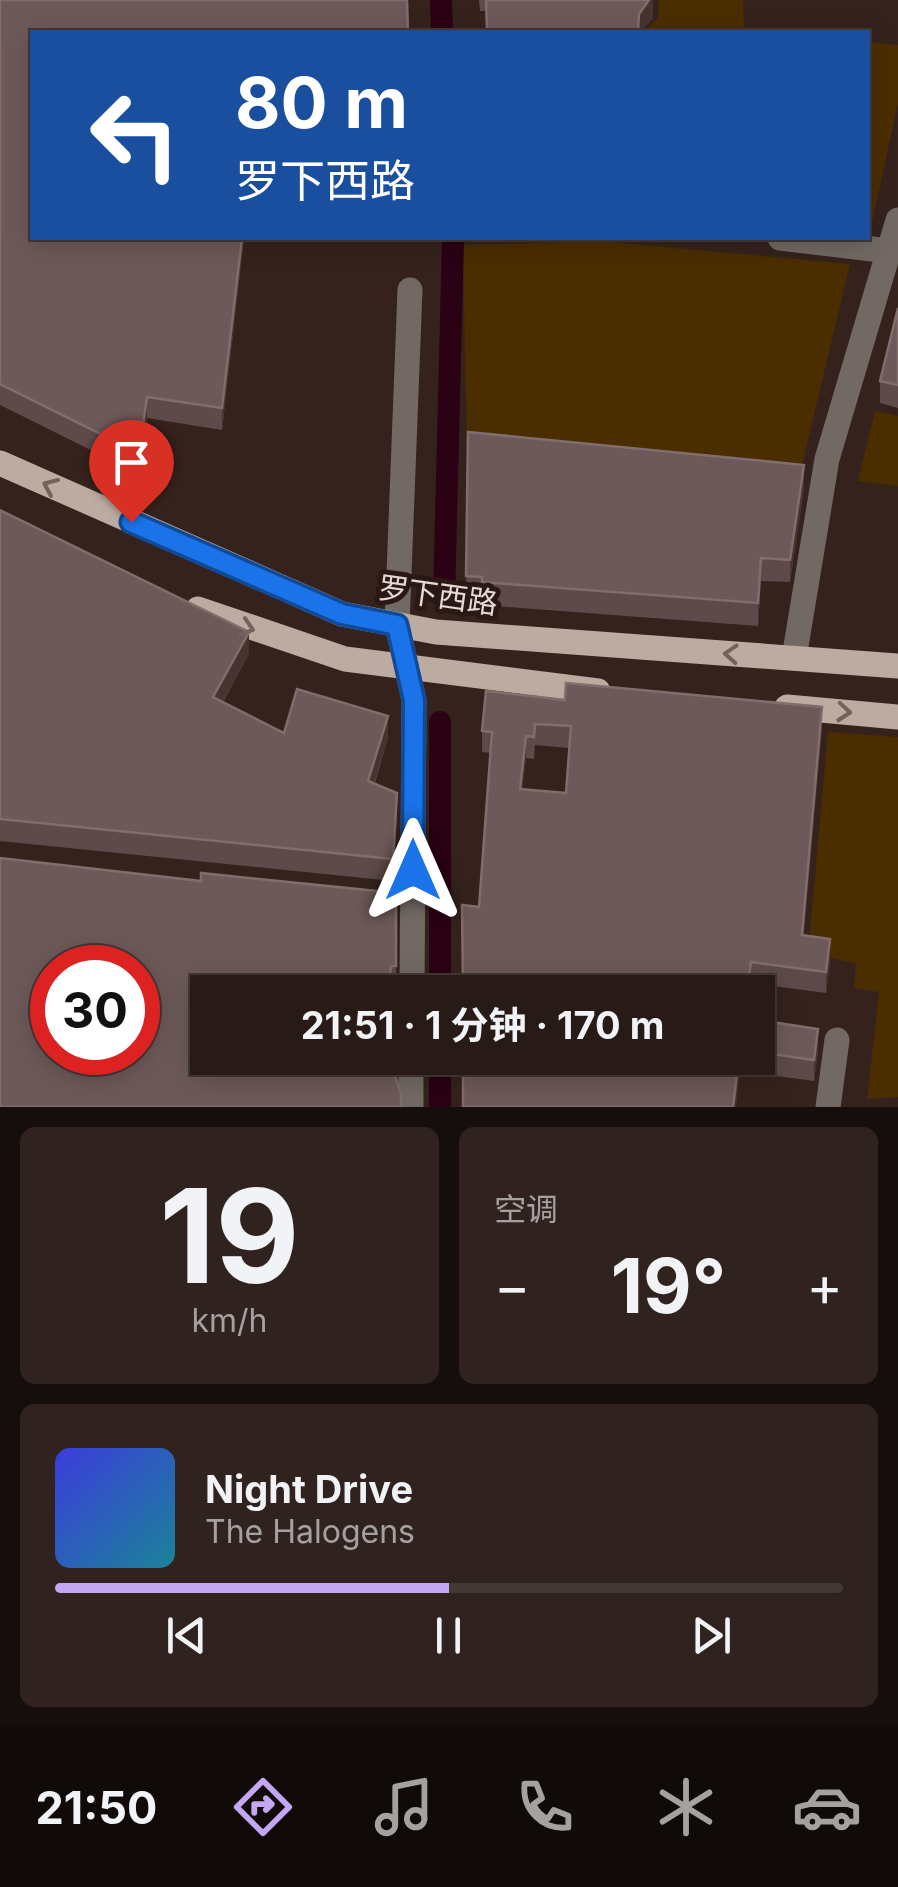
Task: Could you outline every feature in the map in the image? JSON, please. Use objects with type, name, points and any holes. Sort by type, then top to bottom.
[{"type":"main road","name":"罗下西路","points":[[0,463],[342,614],[397,625],[898,666]]},
{"type":"main road","points":[[180,600],[216,617],[345,660],[622,693]]},
{"type":"main road","points":[[760,705],[898,717]]},
{"type":"street","points":[[794,658],[827,458],[898,220]]},
{"type":"street","points":[[797,240],[889,251]]},
{"type":"street","points":[[410,290],[397,625],[403,668],[414,700],[403,903],[410,975]]},
{"type":"street","points":[[828,1107],[837,1040]]},
{"type":"street","points":[[411,1075],[411,1107]]},
{"type":"shaded area","points":[[658,0],[743,0],[744,28],[766,30],[645,30],[659,17]]},
{"type":"shaded area","points":[[870,42],[898,45],[898,103],[871,228]]},
{"type":"shaded area","points":[[600,241],[850,264],[797,486],[467,452],[463,245]]},
{"type":"shaded area","points":[[875,411],[898,416],[898,486],[858,481]]},
{"type":"shaded area","points":[[828,732],[898,737],[898,1097],[867,1099],[879,992],[854,988],[856,963],[808,954]]},
{"type":"building","points":[[0,0],[407,0],[408,30],[30,30],[30,240],[242,240],[222,408],[147,397],[139,453],[0,384]]},
{"type":"building","points":[[486,0],[649,0],[639,14],[638,30],[487,30]]},
{"type":"building","points":[[898,308],[898,385],[880,381]]},
{"type":"building","points":[[468,432],[804,465],[790,560],[761,558],[758,603],[482,582],[482,577],[466,576]]},
{"type":"building","points":[[0,510],[249,632],[213,697],[284,733],[297,689],[388,716],[368,781],[397,793],[393,859],[0,819]]},
{"type":"building","points":[[566,683],[822,707],[802,935],[830,939],[826,972],[751,962],[749,975],[463,975],[462,905],[479,907],[492,732],[482,731],[486,691],[565,700]],"holes":[[[535,724],[571,726],[566,793],[520,789],[526,736],[534,737]]]},
{"type":"building","points":[[0,858],[201,881],[201,873],[396,893],[396,966],[391,966],[390,975],[190,975],[190,1075],[395,1075],[401,1107],[0,1107]]},
{"type":"building","points":[[775,1023],[818,1029],[814,1060],[775,1054]]},
{"type":"building","points":[[463,1075],[737,1075],[733,1107],[463,1107]]},
{"type":"waterway","points":[[441,0],[442,30]]},
{"type":"waterway","points":[[444,599],[453,240]]},
{"type":"waterway","points":[[440,722],[440,975]]},
{"type":"waterway","points":[[440,1075],[440,1107]]},
{"type":"route","points":[[131,522],[342,614],[397,625],[403,668],[414,700],[413,870]]}]
